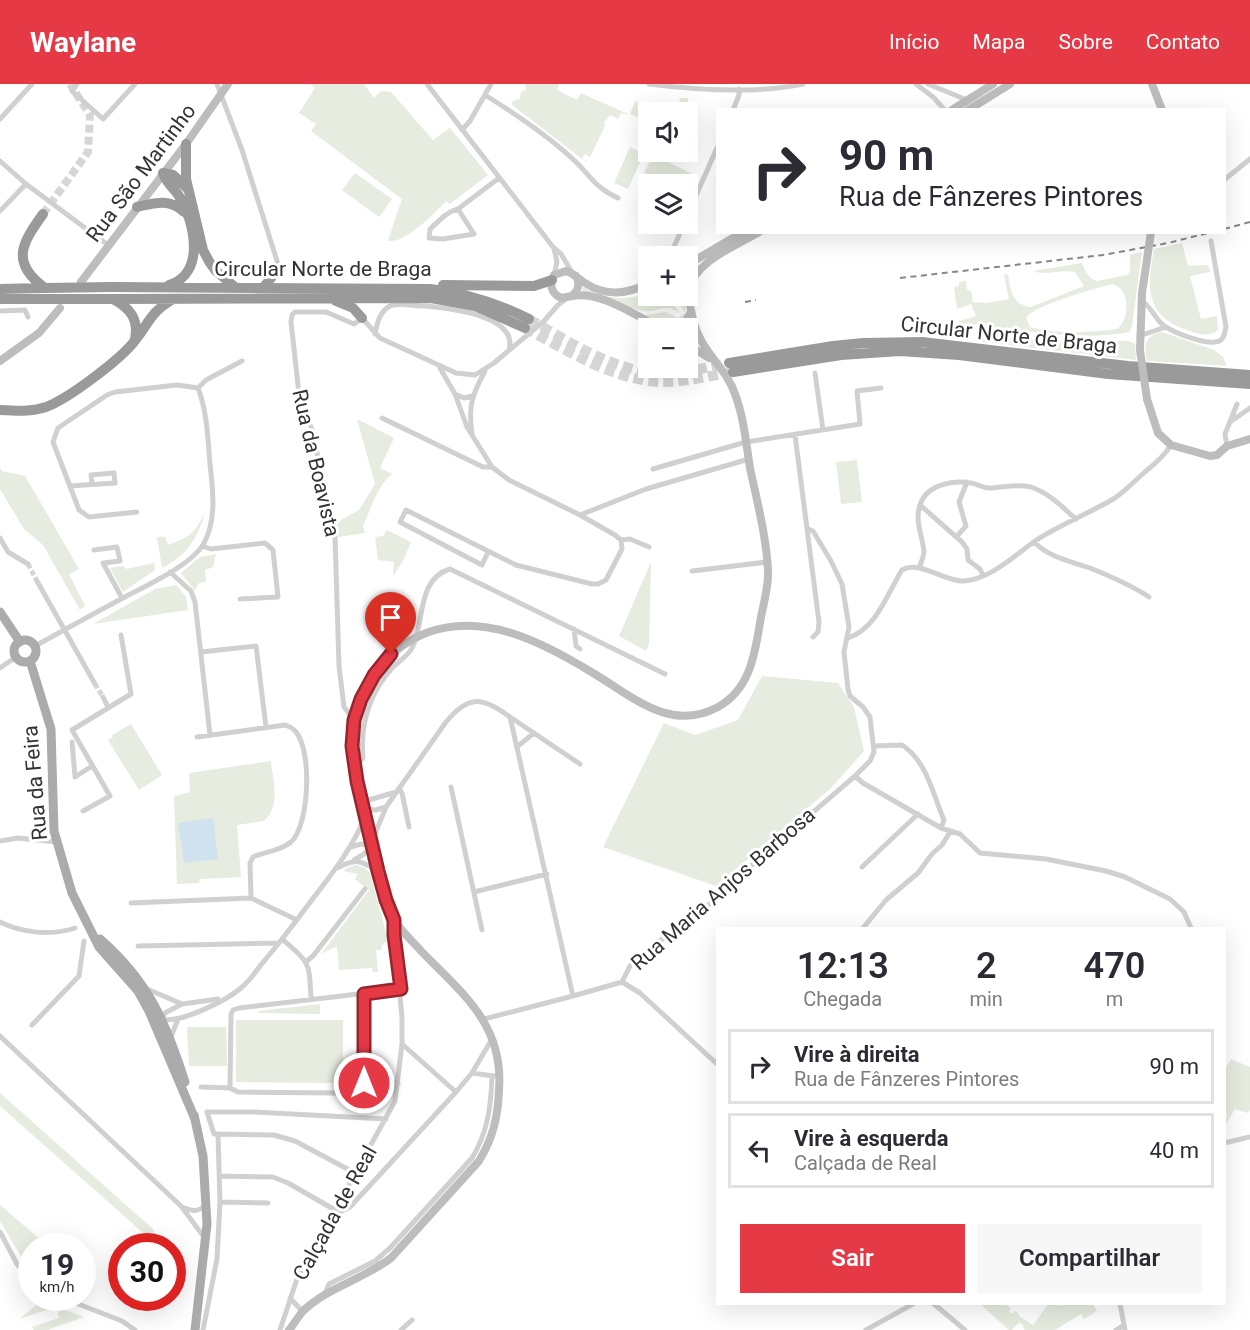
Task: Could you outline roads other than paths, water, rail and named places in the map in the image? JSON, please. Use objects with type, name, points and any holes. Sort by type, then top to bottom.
[{"type":"highway","points":[[186,144],[185,169],[207,258],[216,272],[236,288]]},
{"type":"highway","points":[[163,173],[173,176],[189,190]]},
{"type":"highway","points":[[161,287],[180,281],[190,269],[194,248],[188,217],[179,196],[167,182],[163,173]]},
{"type":"highway","points":[[137,207],[168,202],[177,206],[188,217]]},
{"type":"highway","points":[[44,214],[25,240],[22,254],[30,274],[45,288]]},
{"type":"highway","points":[[263,288],[277,267]]},
{"type":"highway","points":[[413,288],[456,285],[534,286],[553,278]]},
{"type":"highway","name":"Circular Norte de Braga","points":[[0,289],[413,288],[470,295],[503,306],[527,323],[446,300],[416,297],[0,299]]},
{"type":"highway","points":[[113,299],[126,307],[134,317],[136,332],[134,342]]},
{"type":"highway","points":[[2,409],[27,411],[52,404],[119,357],[134,342],[153,314],[173,299]]},
{"type":"highway","points":[[330,299],[347,304],[362,318]]},
{"type":"highway","name":"Circular Norte de Braga","points":[[727,367],[833,346],[922,342],[1128,366],[1250,375]]},
{"type":"highway","name":"Circular Norte de Braga","points":[[727,367],[900,351],[959,355],[1107,374],[1250,384]]},
{"type":"main road","points":[[0,612],[20,642]]},
{"type":"main road","points":[[20,642],[30,642],[35,646],[35,656],[30,661],[24,662],[16,657],[15,651],[20,642]]},
{"type":"main road","name":"Rua da Feira","points":[[30,661],[51,729],[53,812],[57,842],[72,893],[99,946],[142,990],[162,1019],[171,1037],[195,1119]]},
{"type":"main road","name":"Rua da Feira","points":[[142,990],[195,1119]]},
{"type":"main road","points":[[195,1119],[204,1156],[207,1204],[206,1243],[195,1330]]},
{"type":"street","points":[[0,119],[32,84]]},
{"type":"street","points":[[77,84],[72,91],[103,119],[135,84]]},
{"type":"street","points":[[217,84],[242,150],[278,264],[277,267]]},
{"type":"street","name":"Rua São Martinho","points":[[81,282],[186,144],[228,84]]},
{"type":"street","points":[[362,318],[380,338],[439,367],[463,375],[475,375],[486,370],[509,351],[578,289],[574,275],[561,254],[553,247],[427,84]]},
{"type":"street","points":[[462,130],[491,84]]},
{"type":"street","points":[[649,84],[739,89],[777,88],[803,84]]},
{"type":"street","points":[[916,84],[943,108]]},
{"type":"street","points":[[928,84],[967,100]]},
{"type":"street","points":[[955,108],[993,84]]},
{"type":"street","points":[[971,108],[1010,84]]},
{"type":"street","points":[[1152,84],[1161,108]]},
{"type":"street","points":[[735,108],[739,89]]},
{"type":"street","points":[[485,95],[568,156],[603,191],[618,198]]},
{"type":"street","points":[[698,191],[716,150]]},
{"type":"street","points":[[1226,178],[1250,159]]},
{"type":"street","points":[[0,161],[26,184],[108,245]]},
{"type":"street","points":[[458,209],[474,234],[443,239],[429,238],[430,229],[451,211],[458,209],[499,178]]},
{"type":"street","points":[[0,211],[26,184]]},
{"type":"street","points":[[698,259],[740,234]]},
{"type":"street","points":[[698,271],[704,265],[756,234]]},
{"type":"street","points":[[1151,234],[1139,336],[1147,399],[1158,433],[1171,445],[1210,456],[1217,455],[1227,446],[1250,439]]},
{"type":"street","points":[[1142,297],[1166,327],[1208,342],[1218,342],[1225,335],[1226,327],[1211,241]]},
{"type":"street","points":[[553,247],[556,262],[551,286],[556,296],[590,296],[640,318]]},
{"type":"street","points":[[553,278],[561,271],[574,275],[594,288],[611,293],[629,292],[638,288]]},
{"type":"street","points":[[375,334],[382,313],[391,306],[402,304],[452,309],[481,316],[496,323],[505,330],[510,341],[509,351]]},
{"type":"street","points":[[289,1330],[303,1312],[324,1296],[391,1258],[478,1161],[488,1146],[494,1130],[498,1055],[493,1037],[484,1019],[394,920],[378,871],[352,746],[354,720],[361,699],[377,670],[391,654],[417,636],[437,629],[462,625],[507,631],[530,639],[593,673],[638,703],[654,710],[682,716],[717,708],[740,689],[747,676],[756,646],[766,590],[767,562],[741,411],[727,376],[727,367],[700,339],[690,306]]},
{"type":"street","points":[[0,361],[39,333],[60,308]]},
{"type":"street","points":[[0,311],[25,310],[28,317]]},
{"type":"street","points":[[688,318],[691,311]]},
{"type":"street","name":"Rua da Boavista","points":[[354,720],[344,707],[339,666],[335,536],[312,430],[299,394],[291,322],[294,313],[326,312],[354,324],[362,318]]},
{"type":"street","points":[[1139,336],[1166,327]]},
{"type":"street","points":[[698,350],[727,367]]},
{"type":"street","points":[[198,388],[206,380],[242,361]]},
{"type":"street","points":[[439,367],[454,394],[466,427],[492,467],[509,480],[580,514],[615,535],[621,540],[622,549],[606,580],[598,584],[516,565],[406,510],[400,522],[482,565],[488,552]]},
{"type":"street","points":[[472,435],[469,411],[472,396],[486,370]]},
{"type":"street","points":[[815,373],[823,430]]},
{"type":"street","points":[[137,512],[89,517],[79,510],[53,442],[58,428],[115,392],[177,386],[198,388]]},
{"type":"street","points":[[35,646],[170,572],[202,546],[212,514],[213,488],[202,398],[198,388]]},
{"type":"street","points":[[653,469],[746,442],[860,424],[857,391],[881,388]]},
{"type":"street","points":[[454,394],[464,398],[472,396]]},
{"type":"street","points":[[1227,446],[1225,434],[1236,404]]},
{"type":"street","points":[[1230,422],[1250,408]]},
{"type":"street","points":[[382,418],[483,467],[492,467]]},
{"type":"street","points":[[795,435],[819,622],[818,632],[813,638]]},
{"type":"street","points":[[848,638],[857,635],[873,620],[902,570],[911,567],[919,568],[945,578],[964,581],[983,575],[1002,566],[1034,542],[1117,496],[1166,454],[1171,445]]},
{"type":"street","points":[[580,514],[646,489],[749,459]]},
{"type":"street","points":[[919,568],[924,553],[919,529],[920,505],[925,495],[932,489],[952,482],[967,482],[985,488],[1029,487],[1053,500],[1076,519]]},
{"type":"street","points":[[957,536],[966,526],[959,502],[967,482]]},
{"type":"street","points":[[70,486],[92,484]]},
{"type":"street","points":[[920,505],[957,536],[967,549],[968,560],[980,569],[983,575]]},
{"type":"street","points":[[808,529],[813,531],[842,584],[848,616],[848,638],[844,661],[850,696],[863,707],[870,717],[874,746],[902,746],[915,756],[922,766],[944,820],[941,828]]},
{"type":"street","points":[[0,538],[8,552],[28,564]]},
{"type":"street","points":[[621,540],[630,539],[649,547]]},
{"type":"street","points":[[1034,542],[1043,551],[1055,557],[1108,576],[1149,597]]},
{"type":"street","points":[[202,546],[211,549],[265,543],[273,550],[278,597],[240,599]]},
{"type":"street","points":[[94,550],[117,547],[120,561],[103,563],[122,598]]},
{"type":"street","points":[[692,572],[767,562]]},
{"type":"street","points":[[355,766],[363,758],[362,731],[370,701],[386,676],[411,652],[417,636],[420,609],[432,583],[436,576],[450,569],[665,674]]},
{"type":"street","points":[[170,572],[191,591],[195,602],[210,735]]},
{"type":"street","points":[[37,580],[95,684]]},
{"type":"street","points":[[574,629],[576,646],[580,649]]},
{"type":"street","points":[[84,812],[110,796],[72,730],[131,694],[121,635]]},
{"type":"street","points":[[201,652],[256,646],[266,727]]},
{"type":"street","points":[[0,668],[16,657]]},
{"type":"street","points":[[103,697],[108,706]]},
{"type":"street","points":[[336,869],[364,854],[372,844],[386,807],[397,790],[456,710],[465,704],[477,701],[495,705],[580,764]]},
{"type":"street","points":[[510,717],[573,996]]},
{"type":"street","points":[[197,737],[285,725],[294,729],[300,738],[308,797],[303,821],[292,841],[277,851],[253,857],[250,863],[251,898]]},
{"type":"street","points":[[518,746],[534,733]]},
{"type":"street","points":[[72,742],[75,777],[92,766]]},
{"type":"street","name":"Rua Maria Anjos Barbosa","points":[[622,982],[632,962],[656,943],[692,921],[736,878],[855,776],[870,761],[874,746]]},
{"type":"street","points":[[855,776],[862,783],[941,828],[960,834],[980,853],[1046,859],[1106,871],[1170,900],[1184,912],[1191,927]]},
{"type":"street","points":[[451,787],[482,930]]},
{"type":"street","points":[[162,1019],[168,1021],[178,1019],[226,998],[243,987],[281,941],[351,847],[364,809],[397,790]]},
{"type":"street","points":[[397,790],[402,793],[409,827]]},
{"type":"street","points":[[364,809],[376,810],[386,807]]},
{"type":"street","points":[[862,867],[918,814]]},
{"type":"street","points":[[864,927],[886,900],[918,873],[950,832]]},
{"type":"street","points":[[0,841],[18,838],[57,842]]},
{"type":"street","points":[[351,847],[372,844]]},
{"type":"street","points":[[354,860],[363,862],[378,871]]},
{"type":"street","points":[[474,892],[547,874]]},
{"type":"street","points":[[307,961],[365,890]]},
{"type":"street","points":[[131,903],[251,898],[297,920]]},
{"type":"street","points":[[0,922],[26,932],[49,932],[75,928],[84,918]]},
{"type":"street","name":"Calçada de Real","points":[[280,1330],[297,1279],[395,1101],[402,1044],[401,989],[394,920]]},
{"type":"street","points":[[32,1025],[79,976],[84,941],[75,928]]},
{"type":"street","points":[[84,941],[93,933]]},
{"type":"street","points":[[138,946],[281,941],[307,961],[311,999]]},
{"type":"street","points":[[484,1019],[622,982],[640,993],[716,1063]]},
{"type":"street","points":[[230,1088],[231,1014],[233,1010],[401,989]]},
{"type":"street","name":"Rua da Feira","points":[[142,990],[182,1004]]},
{"type":"street","points":[[364,994],[364,1083]]},
{"type":"street","points":[[159,1029],[165,1013],[182,1004],[226,998]]},
{"type":"street","points":[[171,1037],[178,1019]]},
{"type":"street","points":[[0,1036],[181,1206],[197,1226],[206,1243]]},
{"type":"street","points":[[332,1216],[350,1207],[456,1092],[471,1073],[493,1037]]},
{"type":"street","points":[[402,1044],[456,1092]]},
{"type":"street","points":[[471,1073],[496,1077]]},
{"type":"street","points":[[201,1087],[230,1088],[238,1092],[335,1093],[364,1083],[398,1083]]},
{"type":"street","points":[[355,1173],[295,1141],[274,1135],[214,1134],[207,1112],[254,1112],[386,1119]]},
{"type":"street","points":[[203,1330],[217,1259],[220,1202],[218,1134]]},
{"type":"street","points":[[1226,1143],[1250,1137]]},
{"type":"street","points":[[220,1176],[273,1178],[288,1183],[334,1210]]},
{"type":"street","points":[[220,1202],[268,1203]]},
{"type":"street","points":[[181,1206],[197,1211],[207,1204]]},
{"type":"street","points":[[0,1232],[18,1265]]},
{"type":"street","points":[[290,1298],[303,1312]]},
{"type":"street","points":[[866,1330],[911,1305]]},
{"type":"street","points":[[935,1305],[965,1330]]},
{"type":"street","points":[[1116,1330],[1124,1328],[1120,1305]]},
{"type":"street","points":[[96,1310],[126,1323],[135,1330]]},
{"type":"street","points":[[400,1330],[412,1320]]},
{"type":"water","points":[[213,818],[218,859],[184,863],[178,823]]},
{"type":"tunnel","points":[[43,214],[88,152],[90,115],[70,84]]},
{"type":"tunnel","points":[[529,319],[592,354],[644,371],[678,372],[729,363]]},
{"type":"tunnel","points":[[525,328],[589,362],[641,380],[677,381],[733,372]]},
{"type":"tunnel","points":[[28,564],[37,581]]},
{"type":"tunnel","points":[[95,684],[103,697]]},
{"type":"railway","points":[[1226,228],[1250,222]]},
{"type":"railway","points":[[900,278],[1103,255],[1204,234]]},
{"type":"railway","points":[[745,302],[756,300]]}]
